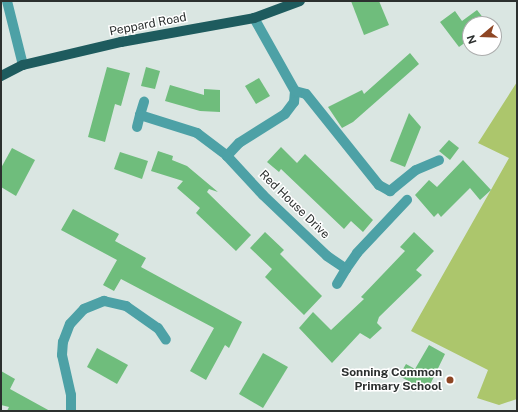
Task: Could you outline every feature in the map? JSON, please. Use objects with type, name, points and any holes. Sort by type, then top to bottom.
[{"type":"main road","name":"Peppard Road","points":[[1,76],[23,65],[121,42],[254,18],[300,1]]},
{"type":"street","points":[[7,1],[23,65]]},
{"type":"street","points":[[227,156],[239,143],[285,114],[294,102],[295,91],[254,18]]},
{"type":"street","points":[[295,91],[306,94],[379,185],[390,191],[416,170],[439,160]]},
{"type":"street","points":[[137,127],[144,102]]},
{"type":"street","name":"Red House Drive","points":[[140,115],[197,133],[227,156],[263,195],[327,256],[346,269]]},
{"type":"street","points":[[337,284],[357,253],[407,200]]},
{"type":"street","points":[[71,411],[71,395],[62,355],[63,342],[70,324],[84,309],[104,301],[126,306],[158,328],[166,340]]},
{"type":"green space","points":[[517,82],[517,399],[499,405],[477,398],[488,370],[411,331],[509,158],[478,143]]},
{"type":"building","points":[[351,1],[379,1],[389,25],[364,35]]},
{"type":"building","points":[[477,10],[482,16],[469,16]]},
{"type":"building","points":[[455,11],[462,21],[462,45],[459,47],[440,22]]},
{"type":"building","points":[[410,53],[419,64],[353,122],[342,128],[328,107],[362,90],[364,94]]},
{"type":"building","points":[[107,67],[130,73],[121,106],[115,104],[105,142],[88,137]]},
{"type":"building","points":[[146,67],[160,71],[155,89],[141,86]]},
{"type":"building","points":[[259,78],[270,96],[256,104],[245,86]]},
{"type":"building","points":[[170,85],[204,95],[204,89],[220,90],[220,112],[200,111],[165,101]]},
{"type":"building","points":[[409,113],[421,127],[405,167],[390,161]]},
{"type":"building","points":[[449,140],[459,148],[450,160],[439,151]]},
{"type":"building","points":[[281,147],[297,163],[305,154],[373,220],[363,232],[351,221],[344,229],[281,169],[279,172],[267,162]]},
{"type":"building","points":[[12,148],[35,160],[16,196],[1,187],[1,168]]},
{"type":"building","points":[[158,151],[173,156],[172,160],[187,166],[218,192],[209,189],[207,192],[251,235],[236,251],[196,213],[200,208],[177,188],[183,181],[151,171]]},
{"type":"building","points":[[120,152],[148,161],[142,179],[114,169]]},
{"type":"building","points":[[463,160],[491,190],[480,200],[470,188],[441,217],[438,213],[434,217],[415,195],[429,180],[437,187]]},
{"type":"building","points":[[73,209],[119,234],[115,241],[146,258],[141,267],[242,322],[229,348],[225,345],[206,380],[190,371],[214,328],[121,279],[114,291],[103,285],[117,260],[61,230]]},
{"type":"building","points":[[265,232],[284,250],[280,254],[322,296],[304,315],[265,277],[272,269],[250,248]]},
{"type":"building","points":[[414,232],[434,251],[416,270],[422,275],[379,317],[377,323],[382,328],[370,339],[360,333],[332,363],[299,328],[313,312],[331,330],[364,299],[361,297],[405,251],[400,247]]},
{"type":"building","points":[[429,345],[445,354],[427,391],[399,376],[406,364],[415,369]]},
{"type":"building","points":[[97,348],[128,365],[117,384],[87,367]]},
{"type":"building","points":[[263,353],[288,367],[263,408],[239,394]]},
{"type":"building","points":[[1,371],[15,379],[10,389],[50,411],[7,411],[9,407],[1,405]]},
{"type":"place","name":"Sonning Common Primary School","points":[[450,380]]}]
